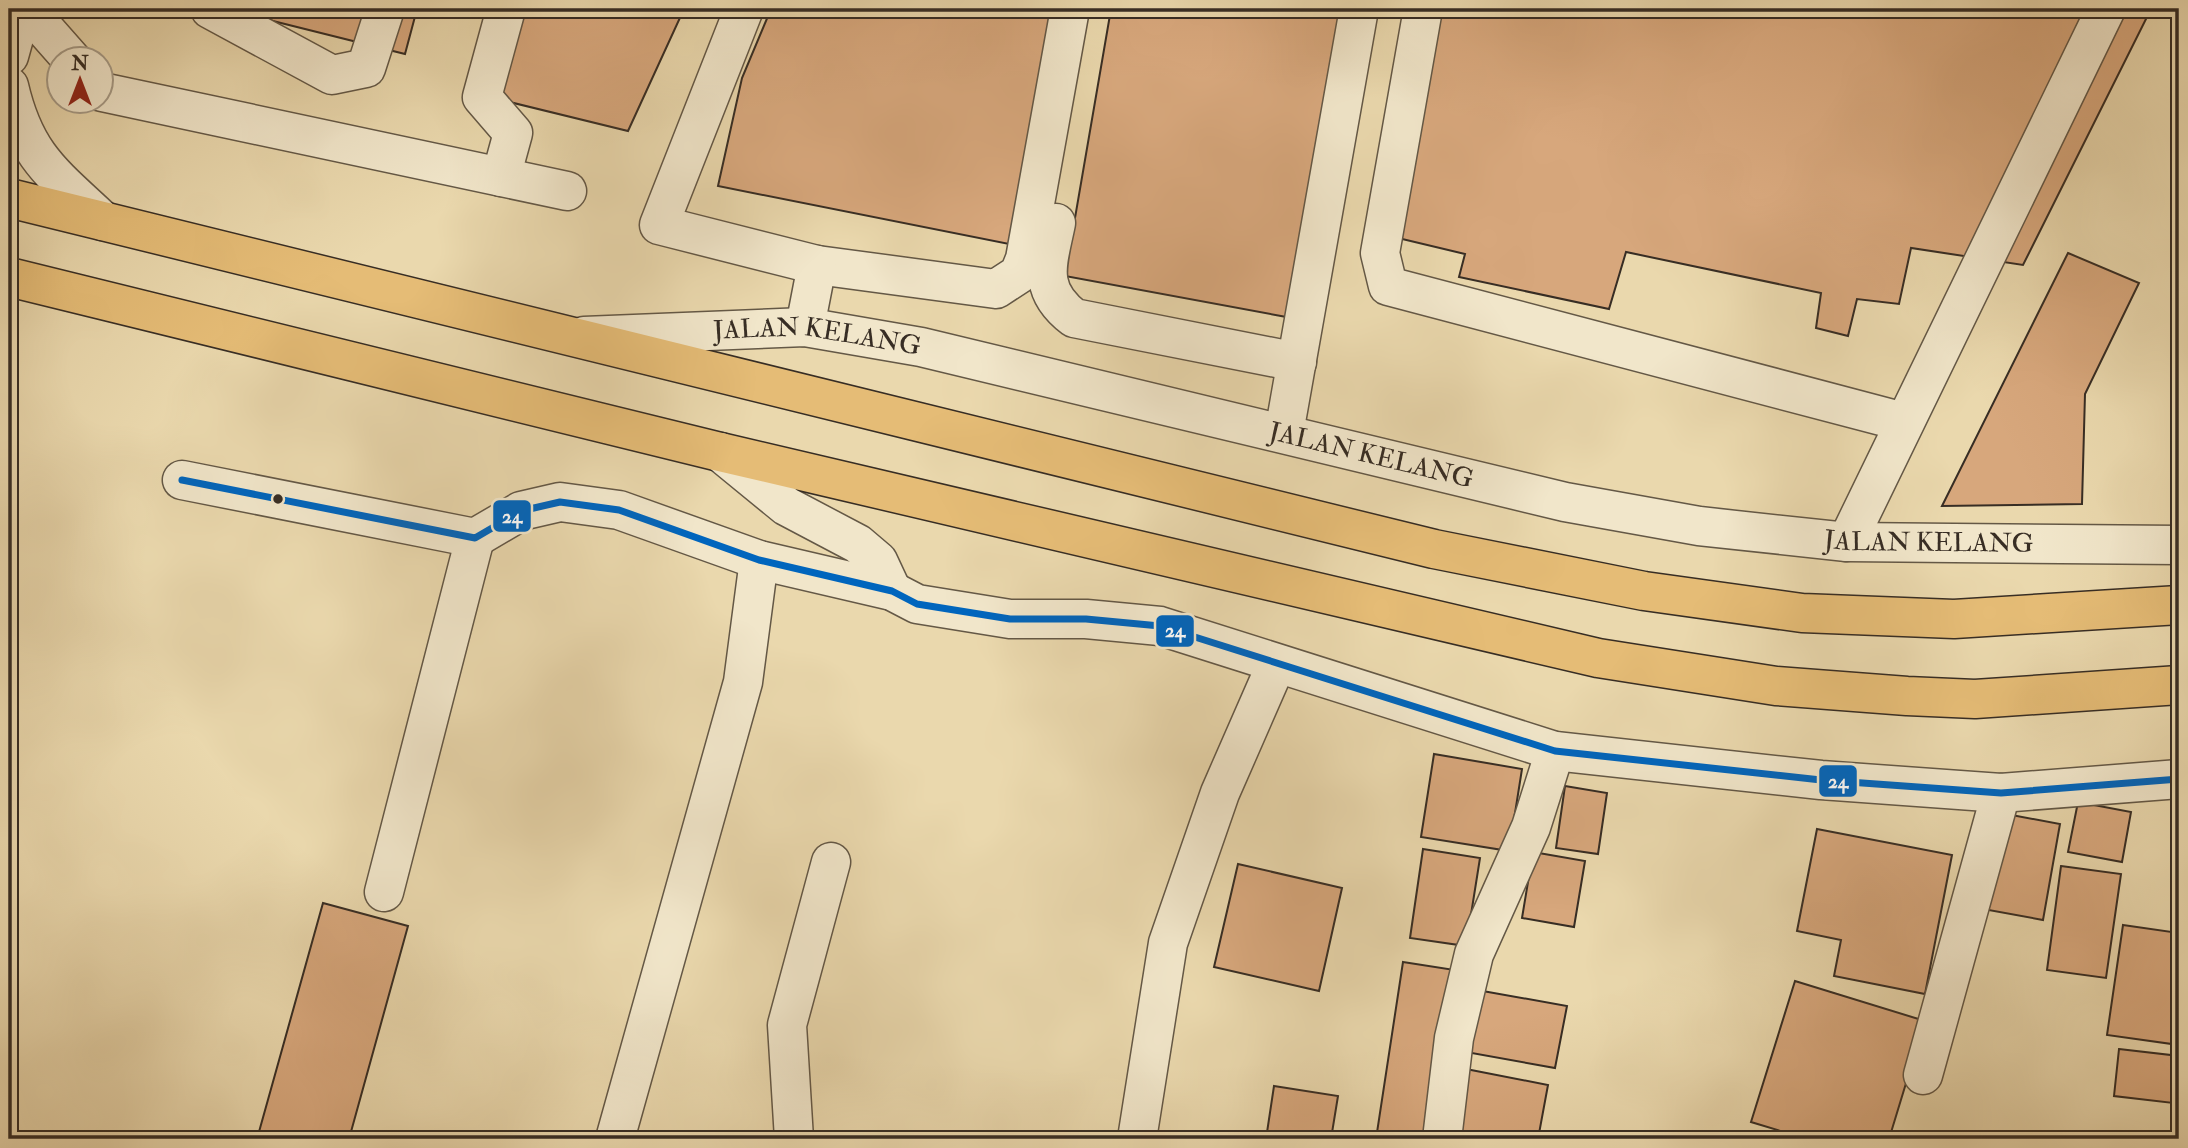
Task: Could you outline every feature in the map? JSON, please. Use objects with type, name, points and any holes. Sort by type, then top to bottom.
[{"type":"highway","points":[[9,198],[567,338],[1421,546],[1656,593],[1802,613],[1954,619],[2179,605]]},
{"type":"highway","points":[[9,277],[720,452],[1542,646],[1713,678],[1844,693],[1975,699],[2179,685]]},
{"type":"street","points":[[9,56],[24,9],[59,46]]},
{"type":"street","points":[[210,9],[332,75],[366,68],[385,9]]},
{"type":"street","points":[[501,177],[513,133],[482,97],[506,9]]},
{"type":"street","points":[[744,9],[659,225],[817,265],[996,289],[1019,274],[1025,259],[1070,9]]},
{"type":"street","points":[[1095,9],[1047,272],[1049,290],[1059,307],[1074,318],[1297,362]]},
{"type":"street","points":[[1284,433],[1359,9]]},
{"type":"street","points":[[1423,9],[1380,253],[1388,286],[1904,422]]},
{"type":"street","points":[[1847,542],[2106,9]]},
{"type":"street","points":[[9,86],[15,113],[29,146],[49,170],[103,220]]},
{"type":"street","points":[[116,95],[567,191]]},
{"type":"street","points":[[805,327],[817,265]]},
{"type":"street","name":"JALAN KELANG","points":[[567,338],[805,327],[921,347],[1626,514],[1699,526],[1847,542],[2175,536]]},
{"type":"street","points":[[720,452],[786,506],[858,544],[878,561],[892,591]]},
{"type":"street","points":[[182,480],[475,538],[522,511],[560,502],[619,510],[759,560],[892,591],[917,604],[1010,619],[1086,619],[1160,626],[1276,665],[1555,751],[1821,780],[2001,793],[2179,779]]},
{"type":"street","points":[[384,892],[475,538]]},
{"type":"street","points":[[615,1139],[743,682],[759,560]]},
{"type":"street","points":[[1137,1139],[1168,943],[1220,793],[1276,665]]},
{"type":"street","points":[[1442,1139],[1454,1038],[1474,954],[1531,827],[1555,751]]},
{"type":"street","points":[[1923,1075],[2001,793]]},
{"type":"street","points":[[794,1139],[788,1025],[831,862]]},
{"type":"building","points":[[264,9],[417,9],[405,54],[261,18]]},
{"type":"building","points":[[515,9],[684,9],[628,131],[485,96]]},
{"type":"building","points":[[771,9],[1061,9],[1019,246],[718,186],[742,78]]},
{"type":"building","points":[[1111,9],[1346,9],[1292,318],[1065,276]]},
{"type":"building","points":[[1442,9],[2151,9],[2023,265],[1911,248],[1899,304],[1857,299],[1848,336],[1816,328],[1821,293],[1626,252],[1609,309],[1459,277],[1465,254],[1398,238]]},
{"type":"building","points":[[2068,253],[2139,283],[2085,394],[2082,504],[1942,506]]},
{"type":"building","points":[[1434,754],[1522,769],[1509,851],[1421,837]]},
{"type":"building","points":[[1565,786],[1607,793],[1598,854],[1556,848]]},
{"type":"building","points":[[2078,802],[2131,812],[2122,862],[2068,852]]},
{"type":"building","points":[[2001,813],[2060,824],[2043,920],[1983,909]]},
{"type":"building","points":[[1817,829],[1952,855],[1925,994],[1834,976],[1841,940],[1797,931]]},
{"type":"building","points":[[1423,849],[1480,858],[1466,946],[1410,938]]},
{"type":"building","points":[[1533,852],[1585,861],[1574,927],[1522,918]]},
{"type":"building","points":[[1238,864],[1342,888],[1319,991],[1214,967]]},
{"type":"building","points":[[2061,866],[2121,874],[2106,978],[2047,970]]},
{"type":"building","points":[[323,903],[408,926],[349,1139],[257,1139]]},
{"type":"building","points":[[2123,925],[2179,933],[2179,996],[2172,1044],[2107,1035]]},
{"type":"building","points":[[1403,962],[1461,971],[1435,1139],[1376,1139]]},
{"type":"building","points":[[1795,981],[1925,1021],[1889,1139],[1807,1139],[1751,1122]]},
{"type":"building","points":[[1477,990],[1567,1006],[1555,1068],[1466,1052]]},
{"type":"building","points":[[2119,1049],[2179,1056],[2173,1103],[2114,1096]]},
{"type":"building","points":[[1466,1069],[1548,1085],[1538,1139],[1452,1139]]},
{"type":"building","points":[[1274,1086],[1338,1096],[1331,1139],[1266,1139]]},
{"type":"transit line","name":"24","points":[[182,480],[475,538],[521,511],[560,502],[619,510],[759,560],[892,591],[917,604],[1010,619],[1086,619],[1160,626],[1555,751],[1821,780],[2001,793],[2179,779]]}]
